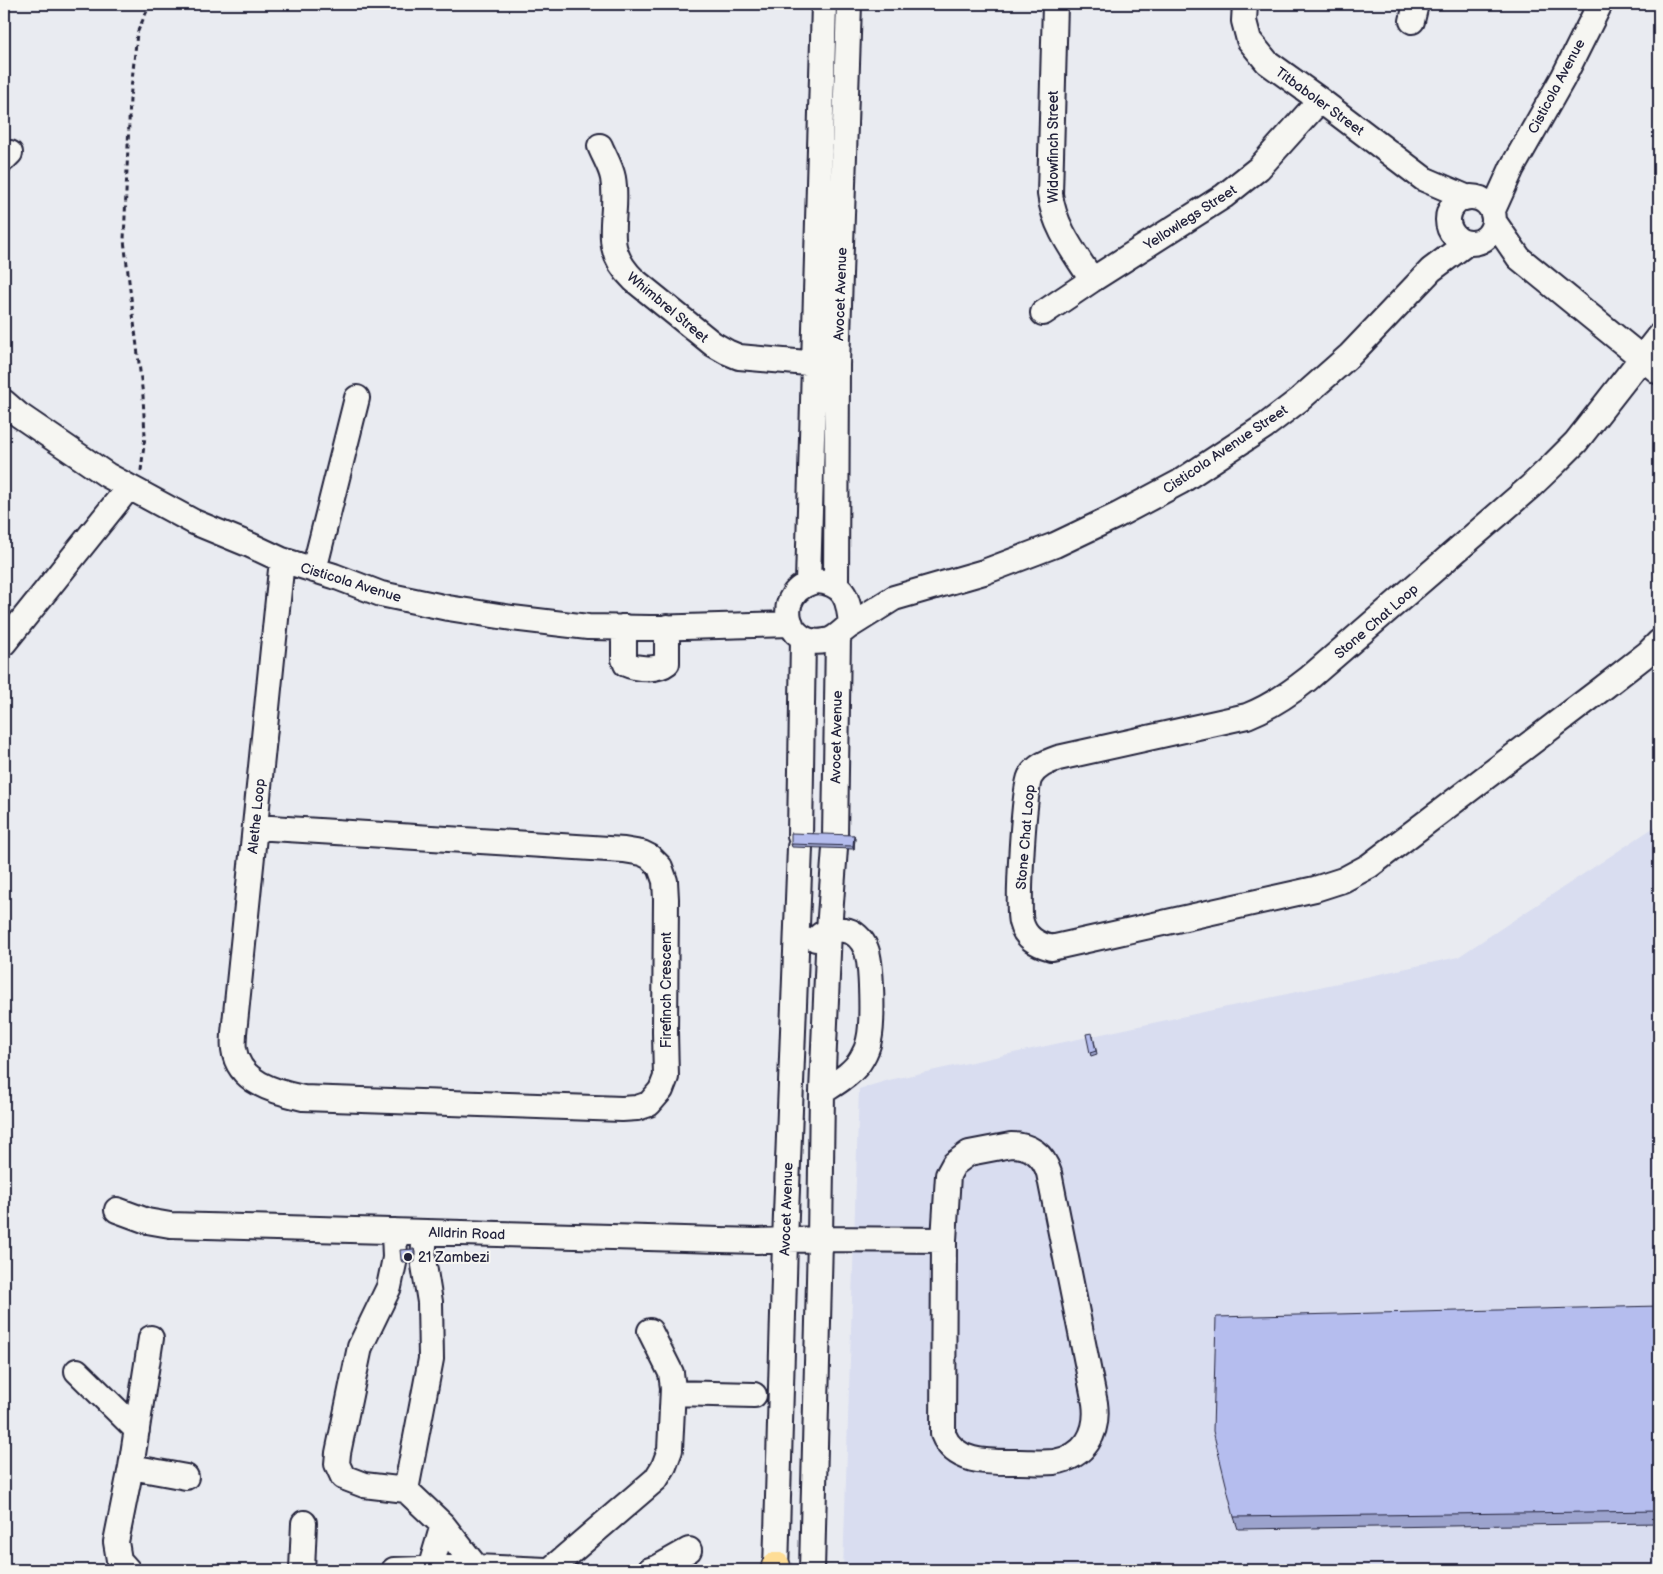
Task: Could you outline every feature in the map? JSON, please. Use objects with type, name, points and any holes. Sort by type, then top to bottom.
[{"type":"street","name":"Avocet Avenue","points":[[824,4],[826,365],[840,589]]},
{"type":"street","name":"Avocet Avenue","points":[[808,582],[826,365],[849,4]]},
{"type":"street","name":"Widowfinch Street","points":[[1055,4],[1050,194],[1052,209],[1061,231],[1092,280]]},
{"type":"street","name":"Titbaboler Street","points":[[1244,4],[1244,21],[1249,40],[1267,62],[1424,180],[1469,197]]},
{"type":"street","name":"Cisticola Avenue","points":[[1494,217],[1512,168],[1562,78],[1600,4]]},
{"type":"street","name":"Yellowlegs Street","points":[[1043,313],[1245,181],[1320,100]]},
{"type":"street","name":"Whimbrel Street","points":[[600,146],[613,179],[612,237],[614,249],[618,260],[628,275],[713,344],[727,352],[739,357],[826,365]]},
{"type":"street","name":"Cisticola Avenue","points":[[1469,197],[1512,168]]},
{"type":"street","name":"Titbaboler Street","points":[[1424,180],[1449,220]]},
{"type":"street","points":[[1519,258],[1456,238],[1449,220],[1455,203],[1469,197],[1484,200],[1519,258],[1650,365]]},
{"type":"street","points":[[1473,243],[1490,235],[1494,217]]},
{"type":"street","name":"Cisticola Avenue Street","points":[[1431,270],[1449,220]]},
{"type":"street","name":"Cisticola Avenue Street","points":[[844,630],[894,598],[984,572],[1055,545],[1118,515],[1180,482],[1265,426],[1299,400],[1350,356],[1431,270],[1473,243]]},
{"type":"street","name":"Stone Chat Loop","points":[[1659,336],[1650,365],[1531,486],[1288,695],[1266,709],[1247,716],[1058,758],[1034,770],[1029,779],[1026,798],[1019,904],[1021,922],[1032,940],[1051,948],[1315,889],[1343,880],[1369,866],[1418,830],[1648,653],[1659,642]]},
{"type":"street","points":[[314,570],[357,398]]},
{"type":"street","name":"Cisticola Avenue","points":[[4,404],[107,475],[194,522],[282,560],[381,594],[448,608],[588,627],[740,625],[797,631]]},
{"type":"street","points":[[4,643],[138,492]]},
{"type":"street","name":"Alethe Loop","points":[[242,1070],[234,1049],[234,1033],[282,560]]},
{"type":"street","points":[[817,580],[827,582],[840,589],[850,609],[844,630],[826,641],[814,642],[797,631],[788,612],[790,600],[800,586],[808,582],[817,580]]},
{"type":"street","name":"Cisticola Avenue Street","points":[[840,589],[894,598]]},
{"type":"street","name":"Cisticola Avenue","points":[[740,625],[790,600]]},
{"type":"street","points":[[624,628],[624,659],[626,664],[632,667],[658,668],[667,664],[668,627]]},
{"type":"street","name":"Avocet Avenue","points":[[812,1570],[822,1092],[844,630]]},
{"type":"street","name":"Avocet Avenue","points":[[776,1569],[785,1241],[800,842],[797,631]]},
{"type":"street","name":"Firefinch Crescent","points":[[242,1070],[263,1086],[303,1098],[612,1108],[637,1108],[649,1104],[661,1090],[666,1077],[666,899],[663,873],[650,857],[642,853],[624,850],[255,827]]},
{"type":"street","points":[[796,978],[813,943],[821,934],[829,930],[841,929],[850,931],[861,940],[866,949],[870,969],[870,1037],[865,1053],[858,1064],[822,1092]]},
{"type":"street","points":[[1011,1145],[1030,1148],[1042,1157],[1049,1172],[1096,1403],[1096,1422],[1093,1433],[1087,1443],[1076,1454],[1052,1462],[987,1462],[966,1457],[948,1444],[943,1434],[942,1422],[944,1240],[947,1180],[951,1167],[958,1160],[974,1152],[1011,1145]]},
{"type":"street","name":"Alldrin Road","points":[[117,1210],[148,1221],[170,1225],[785,1241],[820,1239],[944,1240]]},
{"type":"street","points":[[394,1231],[395,1258],[389,1287],[360,1347],[337,1464],[343,1477],[351,1481],[406,1490],[443,1524],[476,1567]]},
{"type":"street","points":[[406,1490],[431,1359],[430,1302],[423,1259],[425,1232]]},
{"type":"street","points":[[550,1570],[660,1474],[667,1461],[670,1450],[673,1393],[670,1373],[650,1331]]},
{"type":"street","points":[[128,1570],[119,1560],[116,1542],[131,1467],[151,1338]]},
{"type":"street","points":[[78,1371],[137,1430]]},
{"type":"street","points":[[673,1393],[754,1395]]},
{"type":"street","points":[[131,1467],[186,1477]]},
{"type":"street","points":[[302,1570],[304,1523]]},
{"type":"street","points":[[430,1569],[443,1524]]},
{"type":"street","points":[[650,1570],[658,1568],[689,1550]]},
{"type":"street","points":[[394,1570],[476,1567],[546,1570]]},
{"type":"path","points":[[138,492],[145,436],[143,396],[124,240],[130,99],[137,33],[150,4]]},
{"type":"shaded area","points":[[1659,824],[1659,1570],[843,1570],[859,1089],[889,1080],[1458,957]]},
{"type":"building","points":[[791,833],[854,835],[853,846],[791,844]]},
{"type":"building","points":[[1092,1033],[1096,1051],[1090,1053],[1086,1034]]},
{"type":"building","name":"21 Zambezi","points":[[414,1249],[414,1260],[401,1260],[400,1250]]},
{"type":"building","points":[[1659,1306],[1659,1511],[1234,1517],[1213,1431],[1216,1317]]},
{"type":"place","name":"21 Zambezi","points":[[408,1257]]}]
